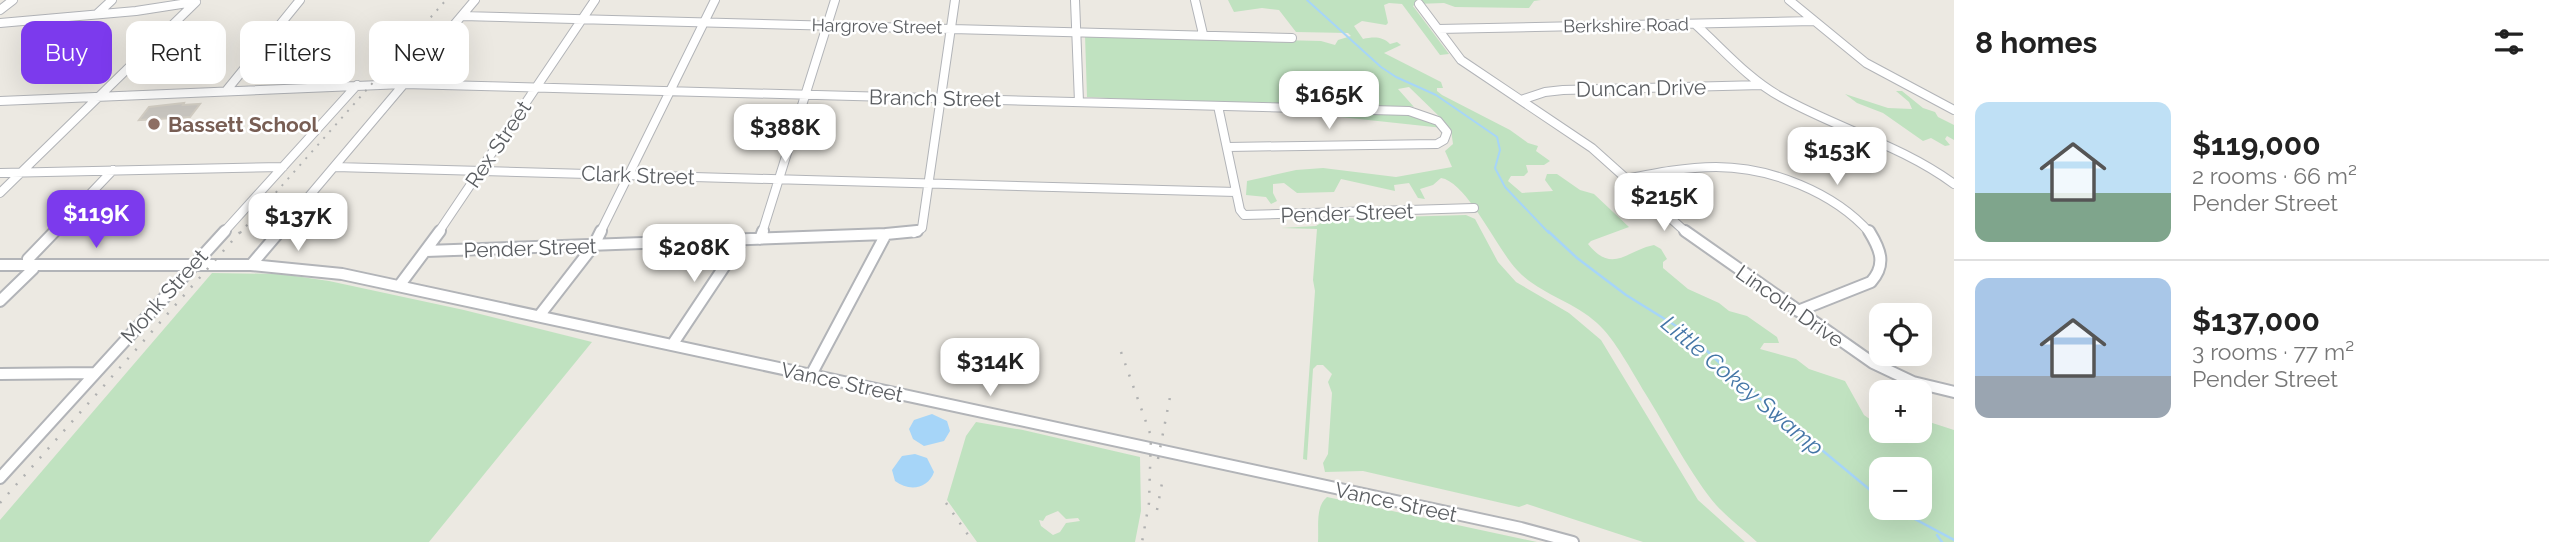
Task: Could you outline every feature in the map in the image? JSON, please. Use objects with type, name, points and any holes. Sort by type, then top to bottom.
[{"type":"street","points":[[0,10],[13,0]]},
{"type":"street","points":[[97,15],[113,0]]},
{"type":"street","points":[[226,91],[300,0]]},
{"type":"street","points":[[458,21],[475,0]]},
{"type":"street","name":"Rex Street","points":[[399,286],[426,251],[594,0]]},
{"type":"street","points":[[539,316],[594,245],[715,0]]},
{"type":"street","points":[[760,239],[835,0]]},
{"type":"street","points":[[930,184],[955,0]]},
{"type":"street","points":[[1075,0],[1079,102]]},
{"type":"street","points":[[1195,0],[1203,34]]},
{"type":"street","points":[[1789,0],[1874,68],[1954,110]]},
{"type":"street","points":[[0,23],[97,15],[199,1]]},
{"type":"street","points":[[0,193],[199,1]]},
{"type":"street","name":"Lincoln Drive","points":[[1419,4],[1461,60],[1592,148],[1692,237],[1883,368],[1913,382],[1954,392]]},
{"type":"street","name":"Hargrove Street","points":[[462,16],[1292,38]]},
{"type":"street","name":"Berkshire Road","points":[[1438,29],[1814,21]]},
{"type":"street","points":[[1695,23],[1762,85],[1797,105],[1891,144],[1926,163],[1954,184]]},
{"type":"street","points":[[251,265],[404,84]]},
{"type":"street","name":"Branch Street","points":[[0,101],[357,85],[536,87],[1409,111],[1429,116],[1445,127],[1446,137],[1437,144],[1228,147]]},
{"type":"street","name":"Monk Street","points":[[0,478],[357,85]]},
{"type":"street","name":"Duncan Drive","points":[[1521,100],[1553,91],[1762,85]]},
{"type":"street","points":[[1218,106],[1236,192]]},
{"type":"street","points":[[0,173],[283,167]]},
{"type":"street","name":"Clark Street","points":[[335,167],[1236,192]]},
{"type":"street","points":[[1626,178],[1709,167],[1749,170],[1808,189],[1857,220],[1877,243],[1882,267],[1878,275],[1871,282],[1798,311]]},
{"type":"street","points":[[0,301],[33,269],[28,259],[113,170]]},
{"type":"street","name":"Pender Street","points":[[426,251],[913,233],[922,228],[930,184]]},
{"type":"street","name":"Pender Street","points":[[1236,192],[1240,210],[1244,215],[1252,216],[1474,208]]},
{"type":"street","points":[[811,375],[886,234]]},
{"type":"street","points":[[672,345],[742,240]]},
{"type":"street","points":[[0,265],[251,265],[322,271],[399,286]]},
{"type":"street","name":"Vance Street","points":[[399,286],[1521,528],[1573,542]]},
{"type":"street","points":[[0,374],[94,373]]},
{"type":"green space","points":[[1228,0],[1541,0],[1534,1],[1529,8],[1455,7],[1444,3],[1413,6],[1449,54],[1440,55],[1402,4],[1384,5],[1388,23],[1386,25],[1362,21],[1354,26],[1363,39],[1377,38],[1390,44],[1397,42],[1401,45],[1384,53],[1441,82],[1443,88],[1437,88],[1437,91],[1442,95],[1538,146],[1536,151],[1550,161],[1544,165],[1526,165],[1528,172],[1524,176],[1511,176],[1508,181],[1522,193],[1553,191],[1545,180],[1547,174],[1557,174],[1580,190],[1594,194],[1629,227],[1591,241],[1588,244],[1597,253],[1613,259],[1654,245],[1661,249],[1667,259],[1663,262],[1663,268],[1688,289],[1719,303],[1729,311],[1747,316],[1777,337],[1779,343],[1764,343],[1760,349],[1796,359],[1809,369],[1845,381],[1864,415],[1869,419],[1869,443],[1932,443],[1932,423],[1954,430],[1954,542],[1757,542],[1707,494],[1623,356],[1604,330],[1588,315],[1535,285],[1517,270],[1471,203],[1451,182],[1441,178],[1433,185],[1420,189],[1425,199],[1418,198],[1409,183],[1394,185],[1395,191],[1341,179],[1334,192],[1297,193],[1284,183],[1273,184],[1277,201],[1271,204],[1266,197],[1246,195],[1247,181],[1296,170],[1323,168],[1396,177],[1452,167],[1445,151],[1453,144],[1451,130],[1409,87],[1398,89],[1414,107],[1410,106],[1443,128],[1209,103],[1087,97],[1085,35],[1321,41],[1335,45],[1338,40],[1351,36],[1348,33],[1296,32],[1279,10],[1262,8],[1234,12]]},
{"type":"green space","points":[[1896,91],[1902,91],[1923,108],[1935,112],[1938,117],[1954,125],[1954,140],[1947,136],[1945,139],[1950,145],[1945,146],[1931,138],[1923,141],[1883,113],[1857,103],[1845,94],[1888,108],[1912,109],[1909,102]]},
{"type":"green space","points":[[1466,215],[1475,219],[1498,262],[1516,282],[1569,313],[1601,340],[1698,500],[1745,542],[1643,542],[1527,504],[1519,507],[1363,471],[1325,472],[1323,463],[1328,454],[1332,393],[1328,382],[1332,374],[1323,365],[1317,365],[1313,369],[1307,460],[1303,459],[1317,229],[1281,228],[1316,226],[1327,219]]},
{"type":"green space","points":[[212,273],[281,274],[329,281],[464,310],[592,342],[429,542],[0,542],[0,520]]},
{"type":"green space","points":[[976,422],[1140,457],[1141,511],[1135,542],[977,542],[947,500],[966,436]],"holes":[[[1058,511],[1066,519],[1078,518],[1080,521],[1066,523],[1060,532],[1053,535],[1041,526],[1039,520],[1043,521],[1046,516]]]},
{"type":"green space","points":[[1327,497],[1537,542],[1318,542],[1319,512]]},
{"type":"water","points":[[932,414],[947,421],[950,431],[944,441],[924,446],[913,439],[909,429],[914,420]]},
{"type":"water","points":[[915,454],[927,458],[934,472],[923,485],[906,487],[895,481],[892,470],[902,456]]},
{"type":"building","points":[[184,103],[183,105],[200,104],[190,117],[139,120],[149,107]]},
{"type":"waterway","name":"Little Cokey Swamp","points":[[1307,0],[1381,67],[1396,77],[1436,95],[1497,137],[1500,150],[1495,168],[1505,187],[1549,233]]},
{"type":"waterway","name":"Little Cokey Swamp","points":[[1548,231],[1577,258],[1626,295],[1689,334],[1740,382],[1869,489]]},
{"type":"waterway","name":"Little Cokey Swamp","points":[[1916,520],[1954,540]]},
{"type":"waterway","points":[[1937,535],[1942,542]]},
{"type":"railway","points":[[240,233],[446,0]]},
{"type":"railway","points":[[0,503],[241,231]]},
{"type":"railway","points":[[1121,352],[1151,436],[1149,503],[1142,542]]},
{"type":"railway","points":[[1158,459],[1170,397]]},
{"type":"railway","points":[[1157,510],[1162,483]]},
{"type":"railway","points":[[946,503],[973,542]]},
{"type":"place","name":"Bassett School","points":[[154,124]]}]
